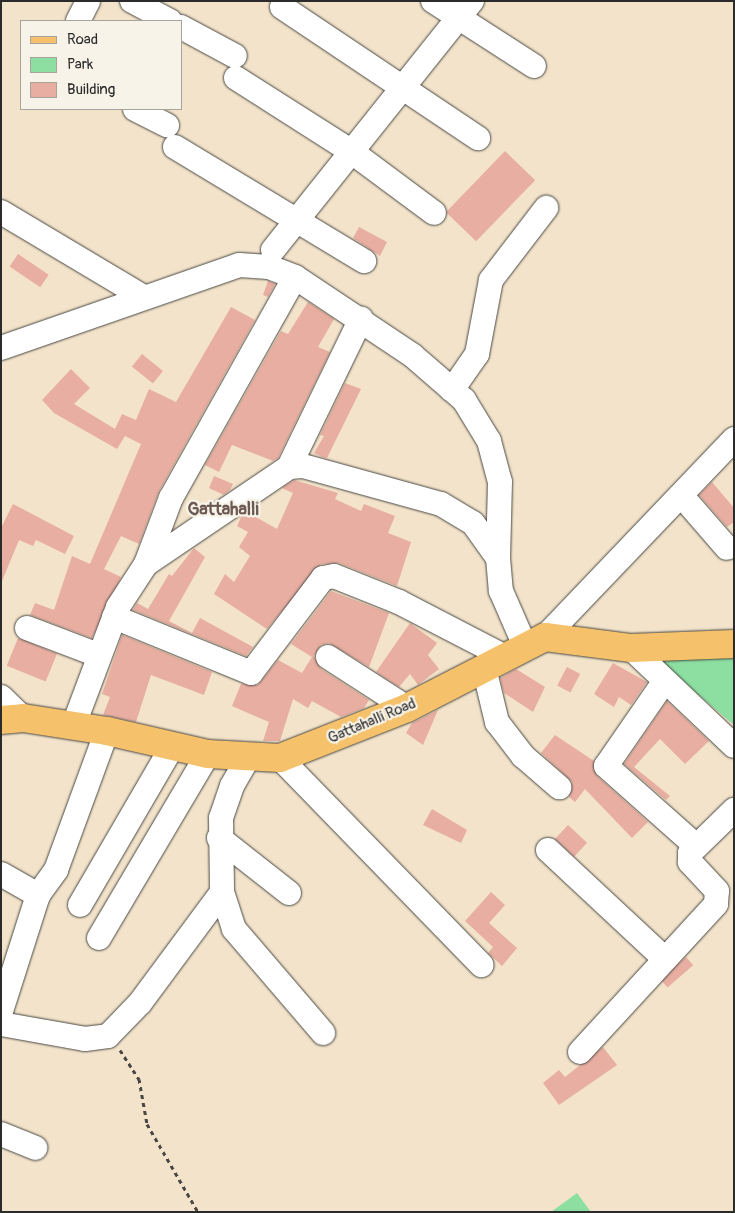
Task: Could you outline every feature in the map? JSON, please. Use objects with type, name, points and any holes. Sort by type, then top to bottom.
[{"type":"main road","points":[[515,652],[734,644]]},
{"type":"main road","name":"Gattahalli Road","points":[[12,719],[107,731],[208,754],[248,758],[280,758],[407,708],[515,652]]},
{"type":"street","points":[[78,20],[88,1]]},
{"type":"street","points":[[132,1],[168,20]]},
{"type":"street","points":[[433,1],[466,9],[534,66]]},
{"type":"street","points":[[282,8],[478,138]]},
{"type":"street","points":[[273,250],[466,9]]},
{"type":"street","points":[[182,28],[434,213]]},
{"type":"street","points":[[136,110],[171,136],[297,221],[364,261]]},
{"type":"street","points":[[452,390],[477,354],[491,280],[546,208]]},
{"type":"street","points":[[1,212],[142,296]]},
{"type":"street","points":[[1,348],[142,296],[239,265],[269,267],[295,277],[361,319],[452,390],[489,441],[498,474],[498,558],[501,591],[515,652],[497,722],[523,756],[558,787]]},
{"type":"street","points":[[73,727],[98,655],[114,618],[146,564],[171,498],[295,277]]},
{"type":"street","points":[[146,564],[289,467],[361,319]]},
{"type":"street","points":[[515,652],[681,494],[730,451]]},
{"type":"street","points":[[289,467],[303,466],[441,504],[473,523],[498,558]]},
{"type":"street","points":[[681,494],[727,548]]},
{"type":"street","points":[[114,618],[251,673],[323,578],[334,576],[515,652]]},
{"type":"street","points":[[26,628],[98,655]]},
{"type":"street","points":[[631,648],[664,682],[734,746]]},
{"type":"street","points":[[328,657],[407,708]]},
{"type":"street","points":[[664,682],[606,766],[695,845]]},
{"type":"street","points":[[1,697],[12,719]]},
{"type":"street","points":[[1,1011],[38,895],[56,870],[107,731]]},
{"type":"street","points":[[80,904],[173,745]]},
{"type":"street","points":[[99,938],[208,754]]},
{"type":"street","points":[[248,758],[232,786],[219,838],[222,892],[234,929],[323,1033]]},
{"type":"street","points":[[280,758],[481,965]]},
{"type":"street","points":[[580,1052],[716,904],[717,890],[690,862],[695,845],[734,810]]},
{"type":"street","points":[[219,838],[289,893]]},
{"type":"street","points":[[548,850],[665,960]]},
{"type":"street","points":[[1,874],[38,895]]},
{"type":"street","points":[[1,1024],[85,1039],[108,1036],[140,1003],[222,892]]},
{"type":"street","points":[[1,1134],[35,1148]]},
{"type":"path","points":[[108,1036],[139,1079],[147,1124],[198,1212]]},
{"type":"green space","points":[[734,652],[734,725],[654,657]]},
{"type":"green space","points":[[577,1193],[591,1212],[551,1212]]},
{"type":"building","points":[[505,151],[535,180],[476,241],[446,212]]},
{"type":"building","points":[[359,227],[387,242],[380,256],[353,238]]},
{"type":"building","points":[[18,254],[49,275],[40,287],[10,266]]},
{"type":"building","points":[[268,281],[275,284],[268,297],[263,295]]},
{"type":"building","points":[[308,302],[334,319],[318,347],[330,352],[278,458],[273,461],[232,445],[219,472],[205,465],[281,331],[288,334]]},
{"type":"building","points":[[231,307],[255,320],[159,491],[139,544],[121,536],[104,569],[121,577],[92,638],[30,615],[35,603],[54,610],[72,556],[90,564],[141,444],[125,436],[117,449],[54,413],[42,400],[71,369],[90,388],[74,404],[115,429],[122,414],[136,420],[149,389],[176,402]]},
{"type":"building","points":[[142,354],[163,371],[153,383],[132,366]]},
{"type":"building","points":[[345,383],[361,389],[327,458],[322,457],[314,453],[324,436],[320,435]]},
{"type":"building","points":[[214,476],[233,484],[224,495],[209,488]]},
{"type":"building","points":[[294,480],[338,493],[335,499],[361,511],[364,504],[395,516],[388,533],[411,542],[397,586],[339,563],[321,564],[267,629],[214,594],[225,574],[234,582],[250,556],[239,547],[248,532],[237,526],[242,515],[247,512],[277,529],[293,493],[282,488]]},
{"type":"building","points":[[712,482],[734,508],[734,522],[727,527],[699,495]]},
{"type":"building","points":[[13,504],[74,536],[65,554],[36,540],[33,546],[19,540],[2,581],[1,528]]},
{"type":"building","points":[[194,548],[205,557],[169,621],[192,633],[200,618],[253,647],[246,656],[133,610],[137,603],[148,609],[169,574],[172,576]]},
{"type":"building","points":[[331,591],[389,613],[369,667],[329,643],[321,645],[314,656],[321,669],[369,700],[364,708],[341,717],[312,701],[308,708],[293,699],[280,741],[263,741],[269,722],[232,706],[241,684],[258,685],[278,660],[302,673],[312,657],[291,644]]},
{"type":"building","points":[[410,623],[437,643],[428,655],[439,669],[418,685],[410,674],[399,687],[376,672]]},
{"type":"building","points":[[122,635],[212,672],[204,695],[151,675],[136,722],[103,715],[110,697],[102,694]]},
{"type":"building","points":[[18,638],[57,654],[46,682],[7,666]]},
{"type":"building","points":[[613,663],[647,682],[631,705],[619,697],[614,707],[594,694]]},
{"type":"building","points":[[567,667],[580,674],[570,693],[557,686]]},
{"type":"building","points":[[516,669],[545,687],[533,712],[504,693],[500,678]]},
{"type":"building","points":[[667,701],[709,741],[685,764],[660,739],[634,767],[670,796],[666,800],[624,764]]},
{"type":"building","points":[[438,710],[423,745],[406,733],[412,723]]},
{"type":"building","points":[[555,735],[594,761],[597,776],[648,822],[632,838],[585,789],[575,802],[569,797],[572,782],[541,753]]},
{"type":"building","points":[[432,809],[467,830],[461,843],[423,825]]},
{"type":"building","points":[[568,825],[587,843],[574,857],[555,839]]},
{"type":"building","points":[[491,892],[505,905],[489,923],[517,948],[502,966],[488,953],[493,947],[465,921]]},
{"type":"building","points":[[686,957],[693,965],[668,988],[660,979]]},
{"type":"building","points":[[603,1047],[617,1065],[559,1105],[543,1083],[559,1070],[565,1077]]},
{"type":"district","name":"Gattahalli","points":[[223,510]]}]
